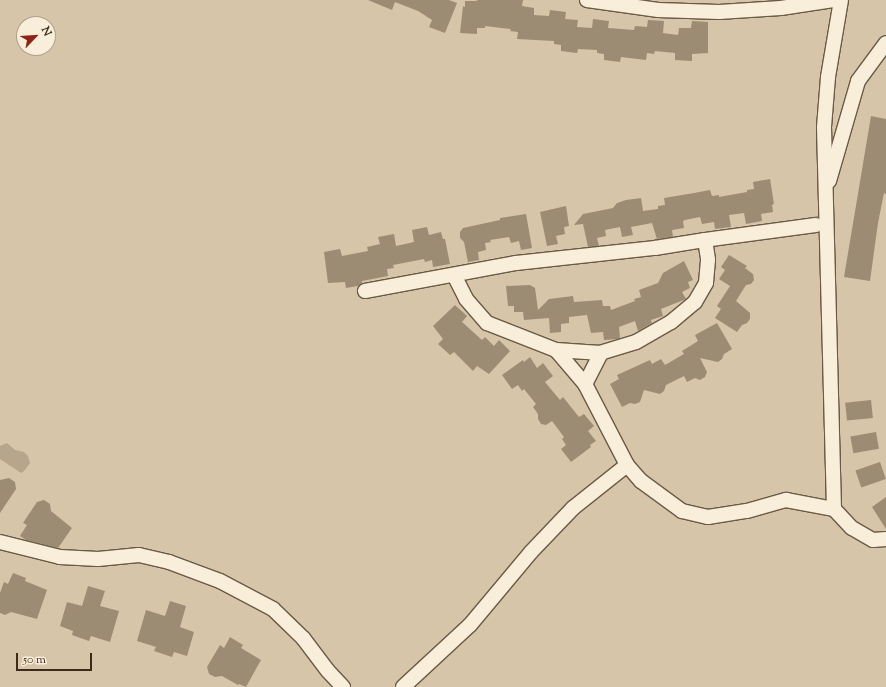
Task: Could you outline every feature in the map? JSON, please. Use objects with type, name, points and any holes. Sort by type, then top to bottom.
[{"type":"street","points":[[587,0],[658,10],[719,12],[781,8],[833,0]]},
{"type":"street","points":[[834,509],[824,127],[828,77],[841,0]]},
{"type":"street","points":[[825,197],[858,81],[886,43]]},
{"type":"street","points":[[365,291],[516,263],[632,251],[816,225]]},
{"type":"street","points":[[454,275],[466,299],[487,323],[556,350],[601,353],[636,342],[671,322],[695,302],[706,283],[708,260],[704,240]]},
{"type":"street","points":[[556,350],[585,384],[627,465],[640,481],[682,511],[708,518],[747,511],[786,500],[834,509],[852,528],[873,540],[886,539]]},
{"type":"street","points":[[585,384],[601,353]]},
{"type":"street","points":[[403,687],[470,625],[531,552],[573,508],[627,465]]},
{"type":"street","points":[[0,542],[60,557],[98,559],[139,555],[168,562],[220,581],[273,609],[303,638],[328,671],[343,687]]},
{"type":"shaded area","points":[[0,0],[886,0],[886,687],[0,687]]},
{"type":"shaded area","points":[[7,443],[15,450],[24,452],[28,456],[30,463],[21,473],[0,459],[0,446]]},
{"type":"building","points":[[368,0],[449,0],[457,3],[445,33],[429,27],[432,20],[418,11],[395,2],[392,10]]},
{"type":"building","points":[[523,0],[522,6],[534,8],[534,15],[549,16],[550,10],[566,12],[565,19],[578,20],[577,27],[592,28],[593,19],[609,21],[608,28],[634,30],[635,26],[647,27],[648,20],[664,21],[663,33],[678,35],[679,28],[691,28],[692,21],[708,22],[708,53],[692,54],[692,61],[675,60],[675,53],[655,51],[654,54],[647,53],[646,60],[621,57],[620,62],[604,60],[604,54],[597,53],[597,50],[578,49],[577,53],[561,51],[561,45],[554,44],[554,41],[517,39],[518,32],[510,31],[511,29],[485,26],[485,28],[477,28],[477,34],[460,33],[463,6],[465,7],[465,1]]},
{"type":"building","points":[[871,116],[886,119],[886,194],[884,193],[878,223],[870,281],[844,277]]},
{"type":"building","points":[[770,179],[774,204],[772,205],[773,212],[761,214],[762,221],[746,224],[744,213],[729,215],[731,227],[715,229],[714,222],[702,224],[700,217],[683,221],[684,228],[672,230],[673,237],[657,239],[652,223],[631,227],[633,235],[622,237],[620,227],[605,230],[606,236],[597,238],[599,246],[588,247],[583,224],[574,225],[583,214],[613,208],[617,203],[626,200],[641,198],[643,211],[658,209],[658,206],[665,205],[664,198],[710,190],[712,196],[719,195],[719,197],[747,192],[747,190],[754,189],[753,182]]},
{"type":"building","points":[[566,206],[569,226],[564,227],[565,234],[556,236],[558,244],[547,246],[540,212]]},
{"type":"building","points":[[526,214],[532,248],[521,250],[519,241],[511,243],[509,237],[490,240],[491,242],[485,243],[486,250],[478,252],[479,260],[468,262],[464,242],[460,238],[460,232],[463,228],[500,220],[500,218]]},
{"type":"building","points":[[427,227],[429,235],[441,232],[443,239],[445,239],[450,264],[433,267],[432,260],[425,262],[424,259],[393,265],[394,268],[387,269],[388,276],[362,281],[362,283],[358,286],[346,288],[345,282],[328,283],[324,252],[340,249],[342,256],[368,251],[367,247],[380,244],[378,237],[394,234],[396,246],[414,242],[412,230]]},
{"type":"building","points":[[729,255],[747,266],[745,268],[753,274],[754,280],[751,284],[746,285],[736,301],[750,313],[750,319],[747,323],[742,325],[737,332],[715,318],[721,309],[717,306],[730,286],[719,279],[725,270],[721,267]]},
{"type":"building","points":[[684,261],[693,280],[688,282],[690,288],[682,292],[686,299],[661,309],[663,316],[651,320],[652,323],[638,331],[635,321],[619,327],[620,338],[618,339],[604,340],[603,332],[591,333],[587,315],[569,317],[569,323],[561,324],[561,332],[550,333],[549,318],[524,320],[523,312],[514,312],[514,306],[508,306],[506,286],[530,285],[535,288],[538,310],[549,299],[573,296],[574,302],[602,300],[603,306],[610,306],[611,310],[635,301],[634,299],[641,297],[639,290],[658,283],[663,273]]},
{"type":"building","points":[[455,305],[467,316],[462,322],[482,340],[485,337],[494,346],[499,340],[510,351],[489,374],[477,366],[473,371],[454,352],[450,355],[438,344],[443,339],[433,326]]},
{"type":"building","points":[[717,323],[732,349],[724,354],[722,359],[718,362],[700,358],[707,372],[705,377],[700,380],[695,378],[687,382],[684,376],[666,385],[664,391],[660,394],[644,390],[640,402],[635,404],[630,403],[622,407],[610,384],[619,379],[617,375],[650,360],[652,364],[661,359],[665,365],[684,354],[682,351],[698,341],[695,335]]},
{"type":"building","points":[[530,357],[537,368],[543,363],[553,376],[545,382],[560,400],[563,397],[579,417],[584,414],[594,426],[588,431],[596,441],[590,445],[591,447],[571,462],[561,449],[566,445],[562,439],[564,437],[552,421],[546,425],[541,424],[538,419],[538,414],[533,407],[536,404],[524,389],[522,391],[518,385],[512,389],[502,375],[523,360],[524,362]]},
{"type":"building","points":[[871,400],[873,418],[847,421],[845,403]]},
{"type":"building","points":[[876,432],[879,449],[853,453],[850,437]]},
{"type":"building","points":[[880,462],[886,479],[861,487],[855,470]]},
{"type":"building","points":[[9,478],[15,482],[16,489],[0,513],[0,480]]},
{"type":"building","points":[[886,497],[886,529],[872,507]]},
{"type":"building","points":[[44,500],[50,504],[51,511],[72,528],[58,548],[26,540],[20,536],[27,525],[23,523],[37,502]]},
{"type":"building","points":[[13,573],[26,578],[25,581],[47,590],[37,619],[11,612],[5,615],[0,613],[0,593],[4,582],[8,584]]},
{"type":"building","points":[[88,586],[105,591],[100,606],[119,611],[110,642],[91,636],[89,641],[72,635],[73,631],[60,626],[67,602],[82,606]]},
{"type":"building","points":[[170,601],[186,606],[180,627],[194,632],[187,656],[174,652],[172,657],[154,651],[156,647],[137,641],[146,610],[165,616]]},
{"type":"building","points":[[230,637],[243,645],[241,648],[261,660],[246,687],[239,684],[238,685],[222,676],[215,677],[209,674],[207,667],[220,645],[224,648]]}]
